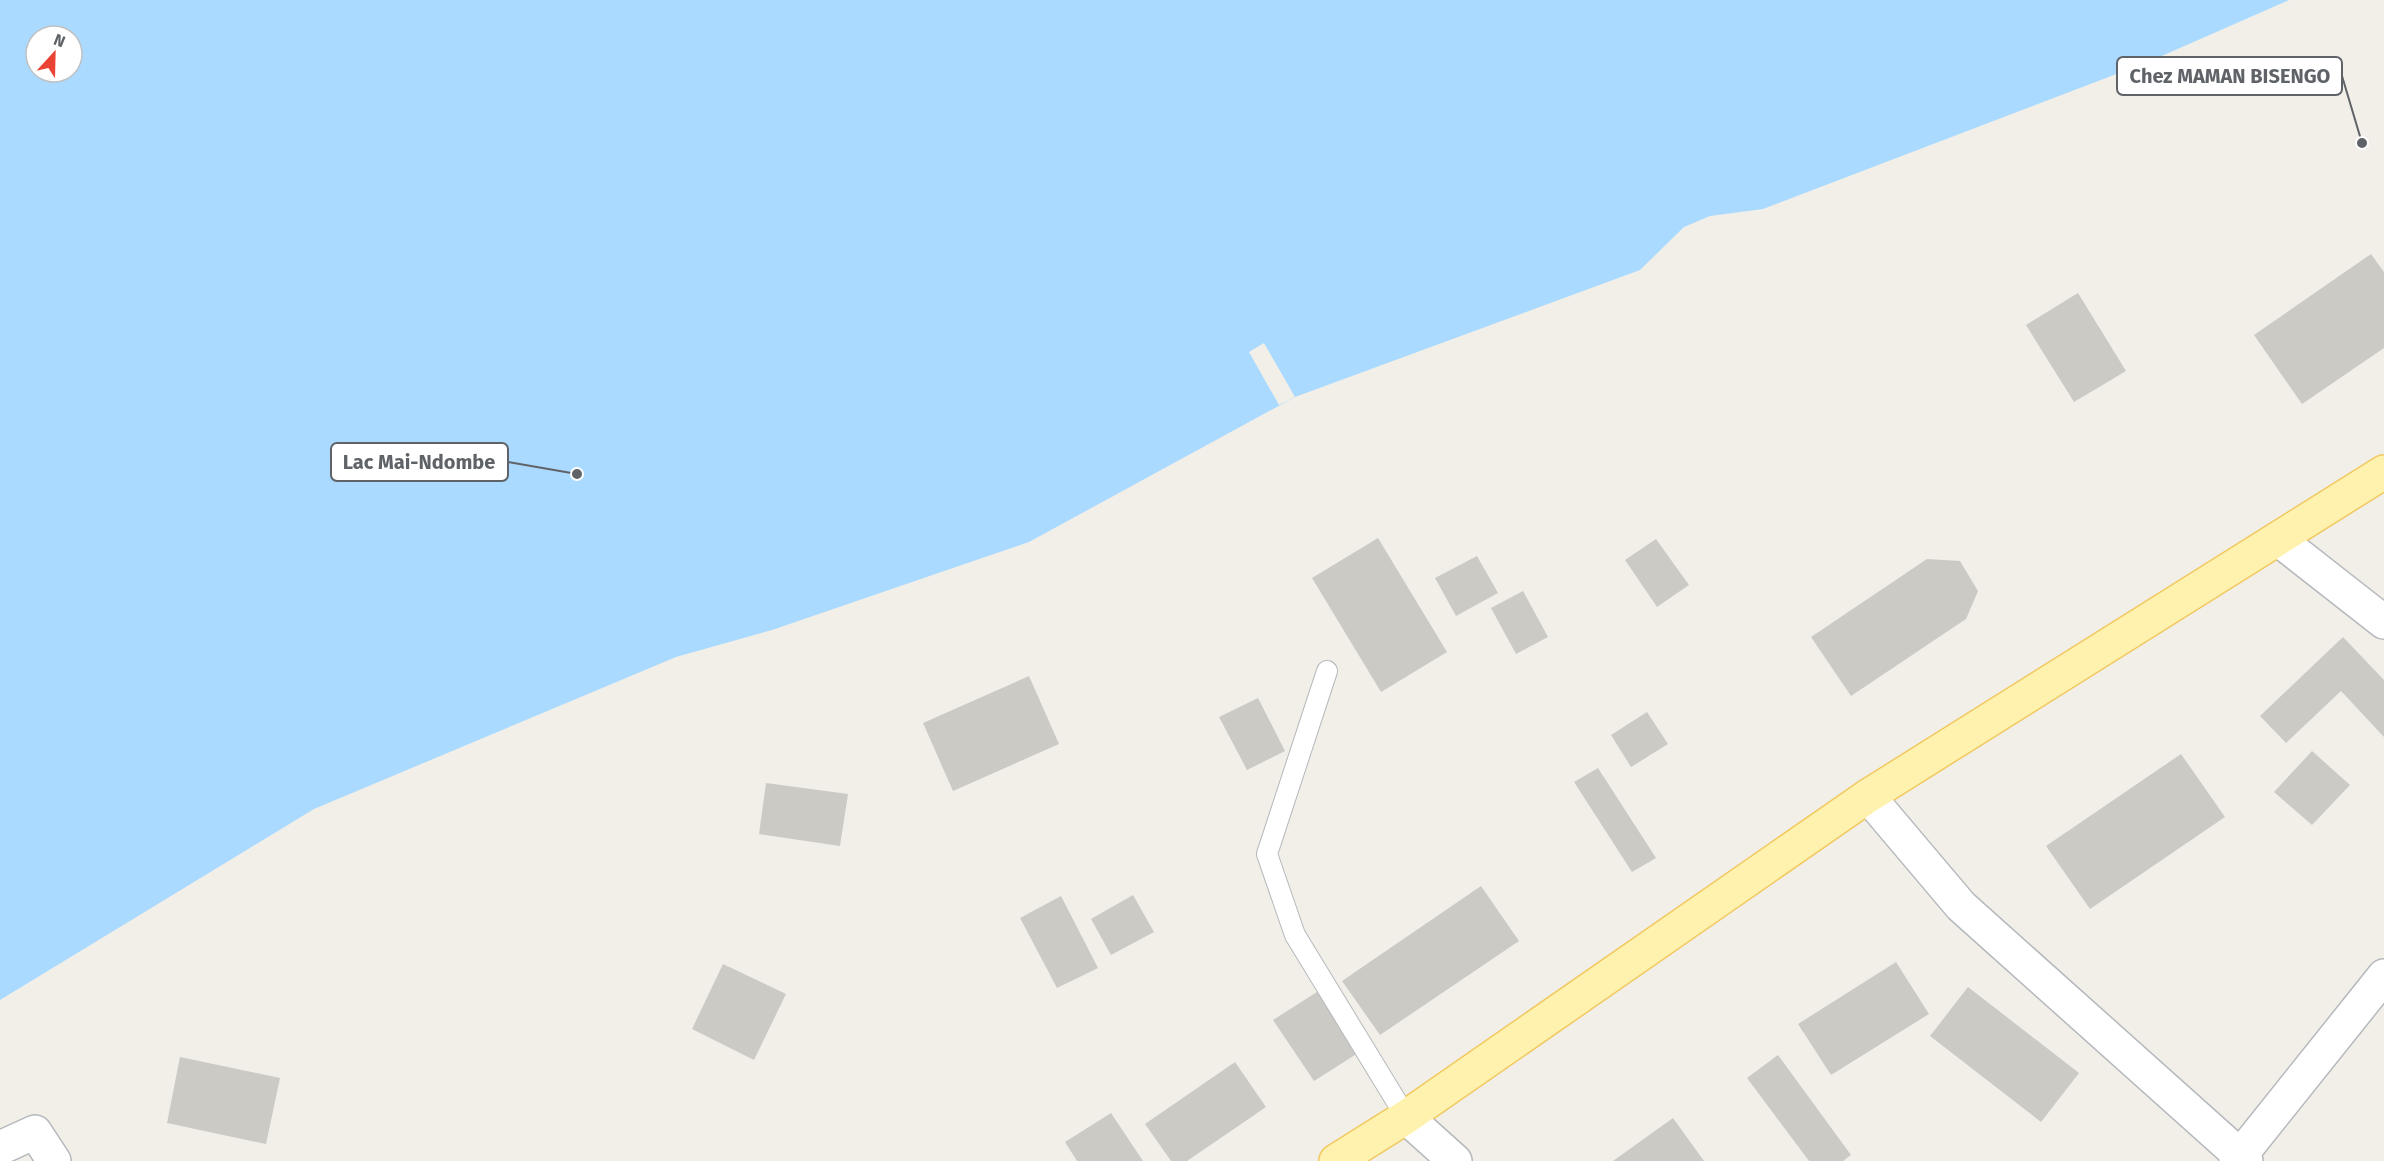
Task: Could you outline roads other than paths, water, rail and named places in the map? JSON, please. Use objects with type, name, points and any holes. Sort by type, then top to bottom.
[{"type":"main road","points":[[1336,1161],[1406,1117],[1868,796],[2384,472]]},
{"type":"street","points":[[2278,539],[2384,622]]},
{"type":"street","points":[[1868,796],[1961,906],[2241,1160],[2384,976]]},
{"type":"street","points":[[1406,1117],[1455,1161]]},
{"type":"street","points":[[0,1148],[35,1132],[54,1161]]},
{"type":"lane","points":[[1327,671],[1267,854],[1295,935],[1406,1117]]},
{"type":"water","points":[[0,0],[2289,0],[2148,62],[1763,209],[1710,216],[1684,227],[1640,270],[1295,397],[1029,542],[772,630],[676,657],[314,809],[0,1000]]},
{"type":"place","name":"Chez MAMAN BISENGO","points":[[2362,143]]},
{"type":"place","name":"Lac Mai-Ndombe","points":[[577,474]]}]
